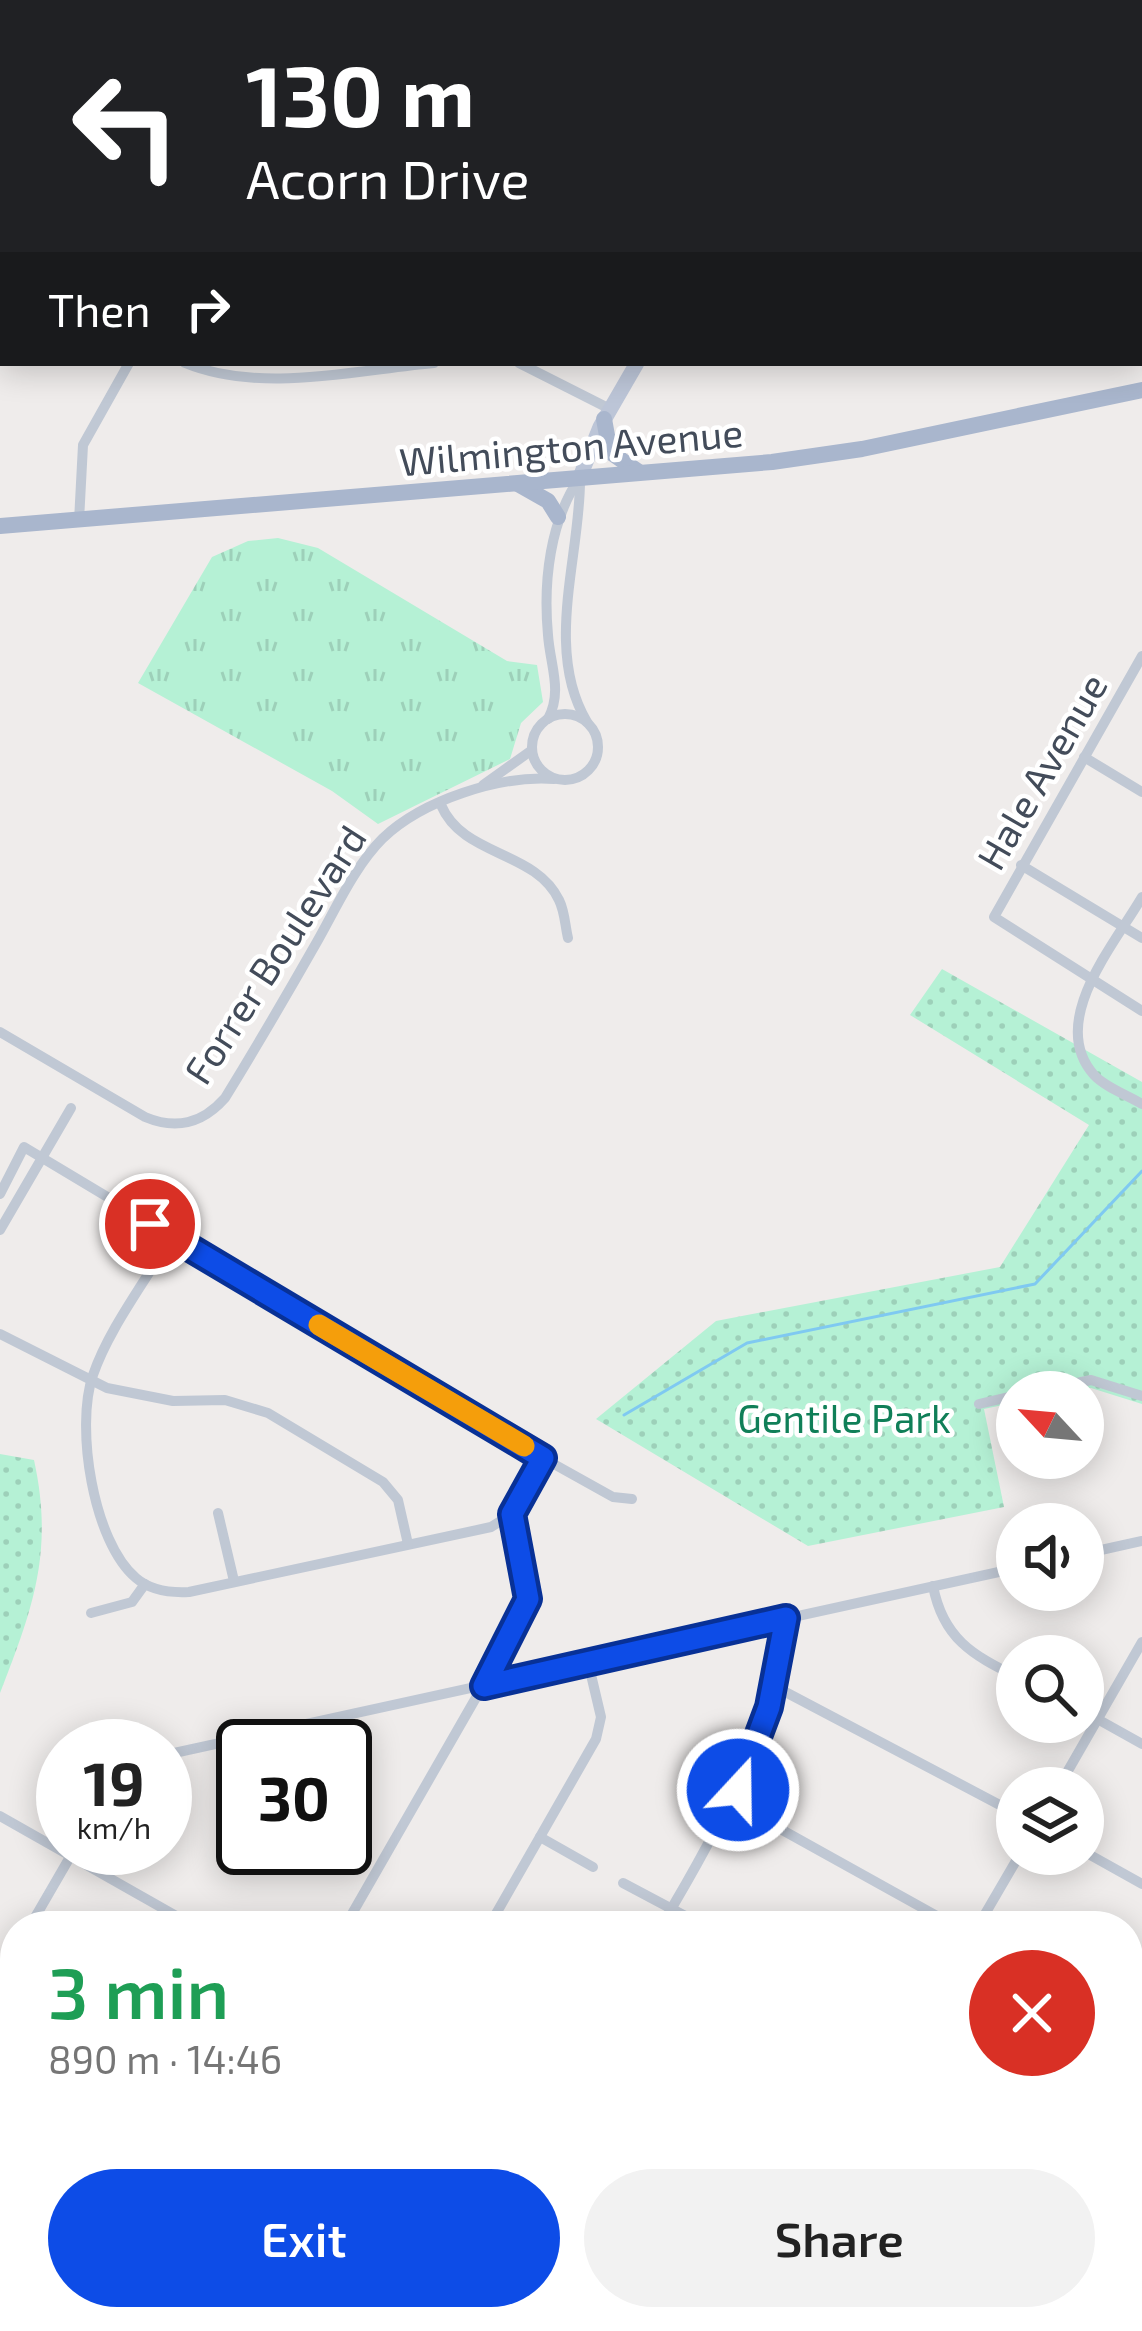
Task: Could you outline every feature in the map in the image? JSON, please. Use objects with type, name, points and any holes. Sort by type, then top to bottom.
[{"type":"main road","name":"Wilmington Avenue","points":[[0,526],[839,453],[1142,390]]},
{"type":"main road","points":[[607,414],[612,456],[640,472]]},
{"type":"main road","points":[[517,484],[541,495],[558,517]]},
{"type":"street","points":[[80,521],[83,445],[127,366]]},
{"type":"street","points":[[197,366],[241,377],[393,366]]},
{"type":"street","points":[[524,366],[607,414]]},
{"type":"street","name":"Forrer Boulevard","points":[[476,790],[532,750],[538,728],[556,704],[547,629],[558,517],[635,366]]},
{"type":"street","name":"Forrer Boulevard","points":[[0,1032],[154,1121],[185,1124],[203,1117],[224,1099],[366,859],[398,826],[476,790],[533,777],[574,780],[595,763],[598,740],[578,706],[568,621],[580,478]]},
{"type":"street","name":"Hale Avenue","points":[[1092,982],[994,917],[1142,656]]},
{"type":"street","points":[[548,719],[570,714],[587,722]]},
{"type":"street","points":[[532,750],[536,764],[554,779]]},
{"type":"street","points":[[1084,757],[1142,792]]},
{"type":"street","points":[[441,805],[462,836],[506,856],[553,890],[568,938]]},
{"type":"street","points":[[1021,865],[1142,938]]},
{"type":"street","points":[[1142,898],[1092,982],[1076,1021],[1078,1047],[1094,1076],[1142,1104]]},
{"type":"street","points":[[1092,982],[1142,1011]]},
{"type":"street","points":[[0,1230],[71,1108]]},
{"type":"street","points":[[0,1194],[24,1147],[543,1458],[613,1497],[632,1499]]},
{"type":"street","points":[[171,1237],[91,1382],[84,1437],[90,1472],[120,1559],[145,1584],[176,1592],[495,1526],[512,1514],[543,1458]]},
{"type":"street","points":[[0,1334],[91,1382],[149,1398],[225,1400],[268,1413],[383,1482],[398,1500],[408,1544]]},
{"type":"street","points":[[1104,1384],[1142,1396]]},
{"type":"street","points":[[979,1404],[996,1400]]},
{"type":"street","points":[[218,1513],[234,1582]]},
{"type":"street","points":[[354,1911],[484,1686],[528,1599],[512,1514]]},
{"type":"street","points":[[1104,1549],[1142,1541]]},
{"type":"street","points":[[347,1719],[996,1572]]},
{"type":"street","points":[[91,1613],[132,1602],[145,1584]]},
{"type":"street","points":[[933,1586],[940,1617],[954,1639],[996,1664]]},
{"type":"street","points":[[622,1883],[671,1910],[732,1802],[774,1686],[786,1618]]},
{"type":"street","points":[[1104,1708],[1142,1642]]},
{"type":"street","points":[[498,1911],[600,1729],[588,1662]]},
{"type":"street","points":[[774,1686],[996,1803]]},
{"type":"street","points":[[1104,1722],[1142,1744]]},
{"type":"street","points":[[732,1802],[928,1911]]},
{"type":"street","points":[[0,1816],[36,1837]]},
{"type":"street","points":[[540,1837],[592,1867]]},
{"type":"street","points":[[1104,1863],[1142,1884]]},
{"type":"street","points":[[39,1911],[60,1875]]},
{"type":"street","points":[[102,1875],[166,1911]]},
{"type":"street","points":[[987,1911],[1008,1875]]},
{"type":"green space","points":[[278,538],[318,548],[507,661],[537,665],[543,702],[521,723],[510,759],[378,824],[332,791],[138,683],[212,557],[248,541]]},
{"type":"green space","name":"Gentile Park","points":[[942,969],[1142,1082],[1142,1404],[1104,1392],[1104,1371],[996,1371],[996,1406],[984,1409],[1003,1503],[996,1503],[996,1509],[808,1546],[596,1419],[716,1321],[1000,1267],[1089,1125],[910,1015]]},
{"type":"green space","points":[[0,1454],[34,1460],[42,1523],[31,1606],[0,1693]]},
{"type":"waterway","points":[[624,1415],[747,1343],[1035,1284],[1142,1171]]},
{"type":"slow traffic","points":[[319,1325],[524,1446]]},
{"type":"route","points":[[150,1224],[543,1458],[512,1514],[528,1577],[528,1599],[519,1625],[484,1686],[786,1618],[769,1707],[738,1790]]}]
